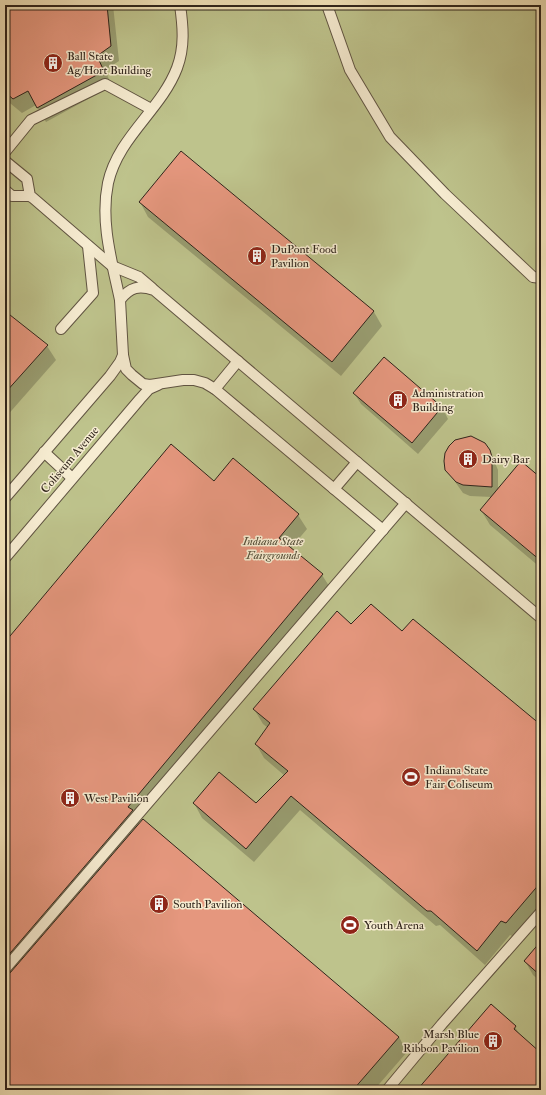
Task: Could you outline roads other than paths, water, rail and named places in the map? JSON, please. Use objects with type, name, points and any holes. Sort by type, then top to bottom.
[{"type":"lane","points":[[180,5],[184,29],[178,68],[170,82],[131,136],[116,162],[109,181],[105,214],[112,266],[120,300],[123,355],[126,369],[138,380],[150,386],[183,380],[194,380],[205,383],[215,389],[383,530]]},
{"type":"lane","points":[[327,5],[350,70],[390,137],[446,194],[533,277],[541,278]]},
{"type":"lane","points":[[5,152],[31,120],[105,84],[151,109]]},
{"type":"lane","points":[[5,160],[27,179],[30,196],[88,246],[112,266],[139,277],[541,618]]},
{"type":"lane","points":[[5,190],[12,196],[30,196]]},
{"type":"lane","points":[[61,329],[93,293],[88,246]]},
{"type":"lane","points":[[120,300],[129,291],[137,287],[154,290]]},
{"type":"lane","name":"Coliseum Avenue","points":[[5,498],[110,376],[123,355]]},
{"type":"lane","points":[[215,389],[238,360]]},
{"type":"lane","name":"Coliseum Avenue","points":[[5,558],[140,399],[149,389],[159,384]]},
{"type":"lane","points":[[44,452],[72,478]]},
{"type":"lane","points":[[334,488],[357,462]]},
{"type":"lane","points":[[5,969],[406,503]]},
{"type":"lane","points":[[387,1090],[442,1024],[541,912]]},
{"type":"place","name":"Ball State Ag/Hort Building","points":[[53,63]]},
{"type":"place","name":"DuPont Food Pavilion","points":[[257,256]]},
{"type":"place","name":"Administration Building","points":[[398,400]]},
{"type":"place","name":"Dairy Bar","points":[[468,459]]},
{"type":"place","name":"Indiana State Fair Coliseum","points":[[411,777]]},
{"type":"place","name":"West Pavilion","points":[[70,798]]},
{"type":"place","name":"South Pavilion","points":[[159,904]]},
{"type":"place","name":"Youth Arena","points":[[350,925]]},
{"type":"place","name":"Marsh Blue Ribbon Pavilion","points":[[493,1041]]},
{"type":"park label","name":"Indiana State Fairgrounds","points":[[273,548]]}]
